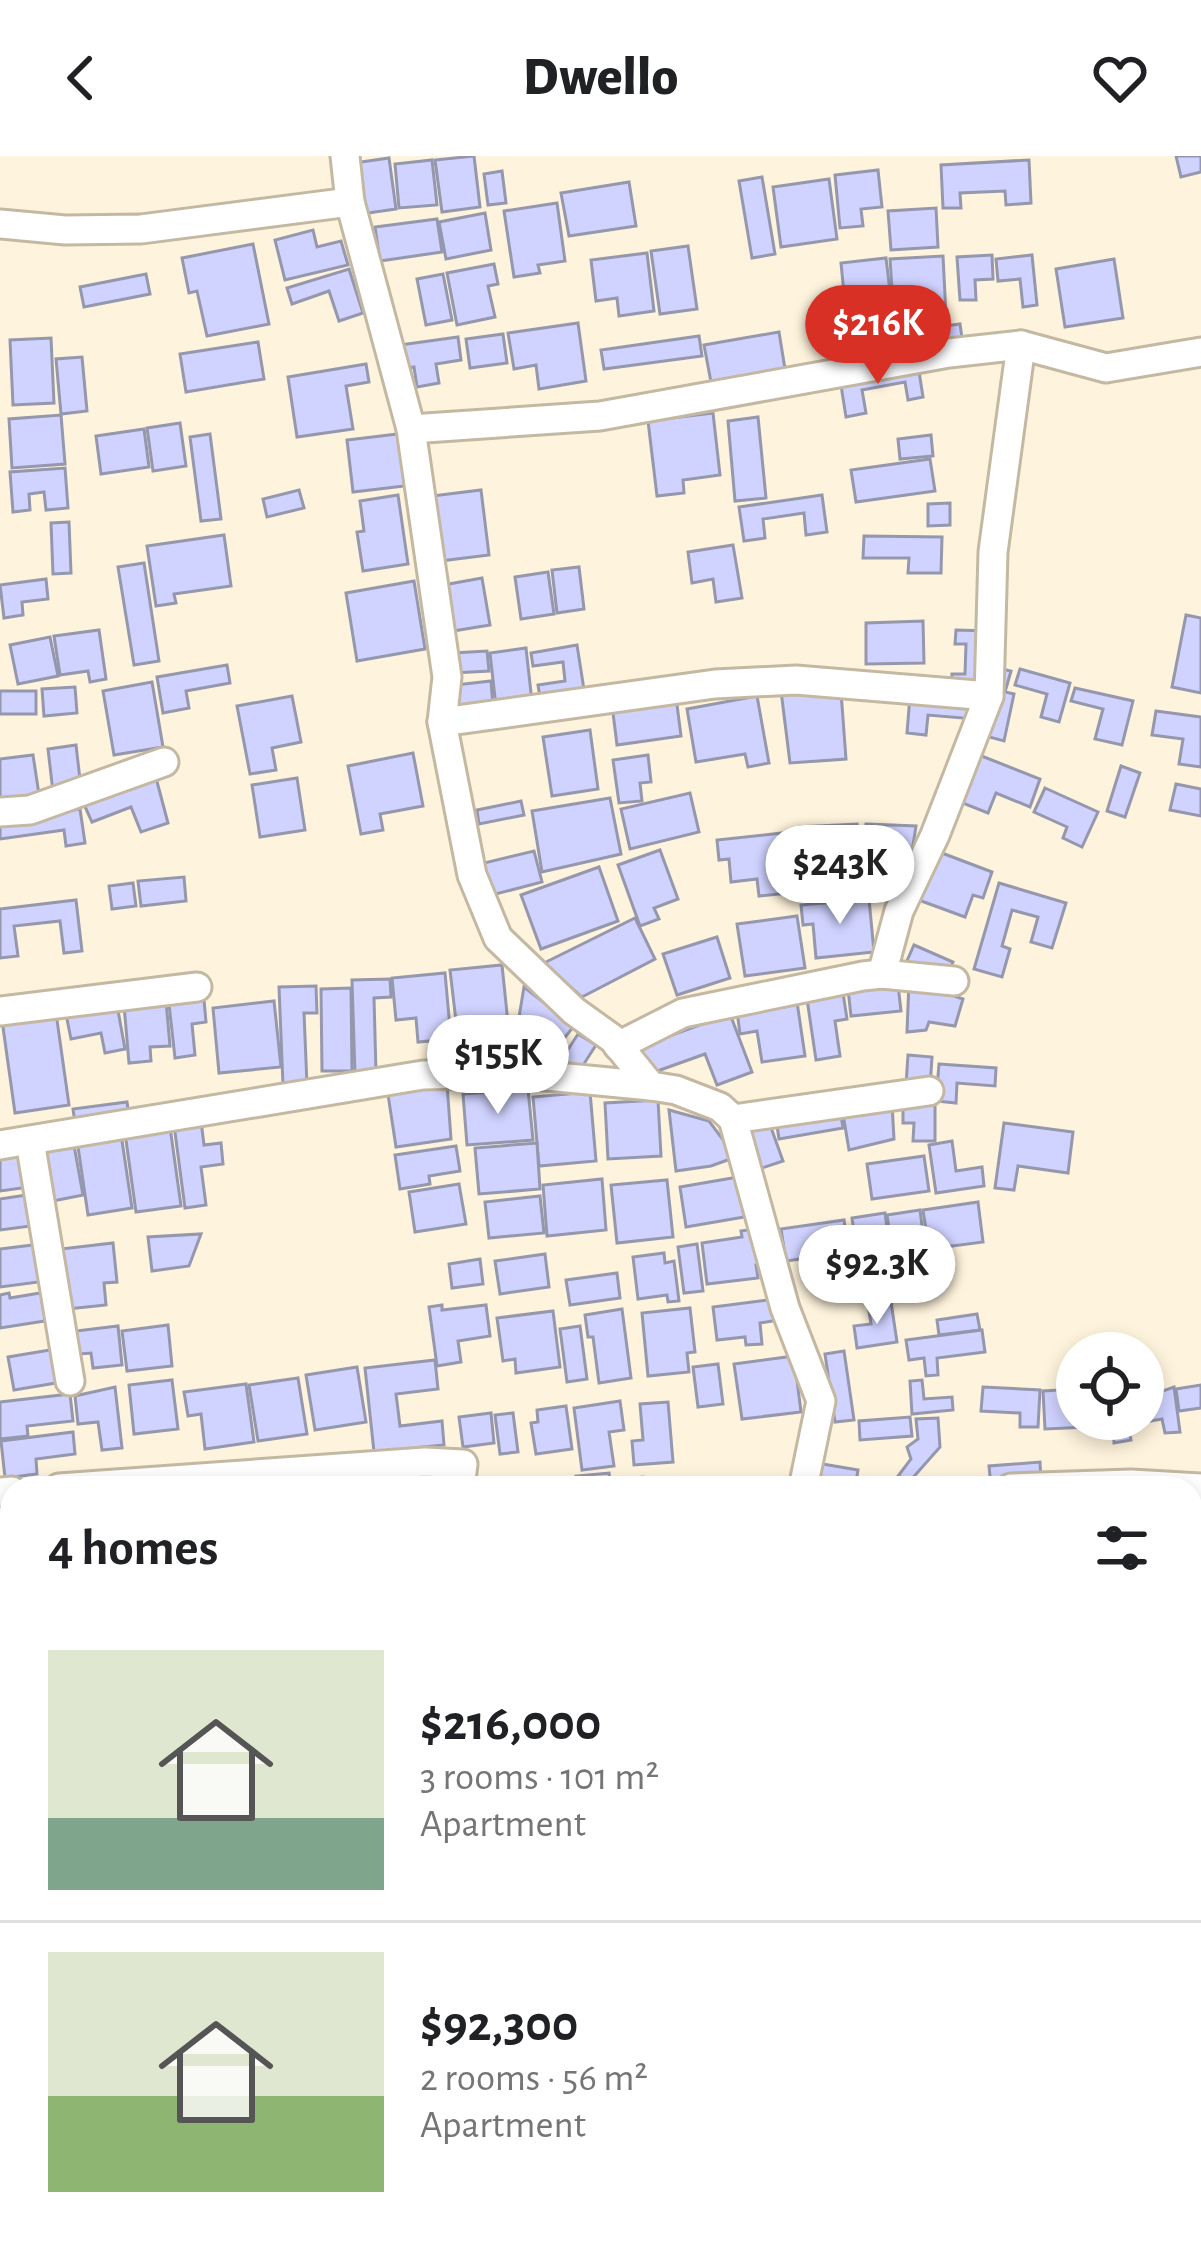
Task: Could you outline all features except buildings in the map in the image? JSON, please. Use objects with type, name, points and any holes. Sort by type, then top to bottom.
[{"type":"street","points":[[345,156],[350,202],[411,429],[446,677],[442,722],[472,875],[498,938],[574,1011],[613,1039],[650,1086]]},
{"type":"street","points":[[0,224],[65,230],[141,229],[350,202]]},
{"type":"street","points":[[411,429],[600,416],[949,352],[1021,345],[1106,368],[1201,352]]},
{"type":"street","points":[[882,974],[899,911],[935,835],[989,696],[993,552],[1021,345]]},
{"type":"street","points":[[442,722],[715,683],[796,680],[989,696]]},
{"type":"street","points":[[0,812],[30,809],[164,762]]},
{"type":"street","points":[[618,1046],[683,1013],[882,974],[954,981]]},
{"type":"street","points":[[0,1011],[197,987]]},
{"type":"street","points":[[0,1145],[423,1075],[514,1073],[650,1086],[676,1090],[720,1107],[733,1119],[785,1308],[821,1401],[805,1476]]},
{"type":"street","points":[[733,1119],[928,1090]]},
{"type":"street","points":[[30,1141],[70,1382]]},
{"type":"street","points":[[227,1476],[424,1462],[463,1464],[462,1476]]}]
